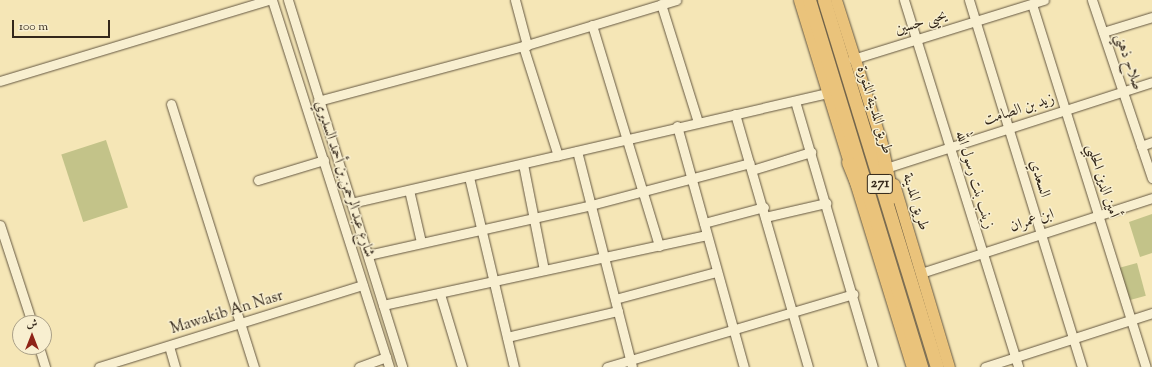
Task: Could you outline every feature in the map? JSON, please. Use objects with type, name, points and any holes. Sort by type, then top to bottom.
[{"type":"highway","name":"طريق المدينة المنورة","points":[[809,0],[900,296],[913,365]]},
{"type":"highway","name":"طريق المدينة المنورة","points":[[824,0],[937,367]]},
{"type":"highway","points":[[879,136],[906,267]]},
{"type":"highway","points":[[848,162],[900,296]]},
{"type":"main road","points":[[799,0],[848,162],[913,365]]},
{"type":"main road","name":"طريق المدينة","points":[[836,0],[853,59],[889,167],[949,367]]},
{"type":"street","points":[[0,81],[269,0]]},
{"type":"street","name":"شارع عبد الرحمن بن أحمد السديري","points":[[272,0],[389,367]]},
{"type":"street","name":"شارع عبد الرحمن بن أحمد السديري","points":[[288,0],[318,101],[368,255],[402,367]]},
{"type":"street","points":[[515,0],[525,45],[558,156]]},
{"type":"street","points":[[318,101],[525,45],[676,0]]},
{"type":"street","name":"زينب بنت رسول الله","points":[[904,0],[1018,367]]},
{"type":"street","name":"السعدي","points":[[969,0],[1082,367]]},
{"type":"street","name":"يحيى حسين","points":[[853,59],[1044,0]]},
{"type":"street","name":"صلاح ذهني","points":[[1092,0],[1152,178]]},
{"type":"street","points":[[661,4],[698,122]]},
{"type":"street","name":"أمين الدين الحلبي","points":[[1032,4],[1146,367]]},
{"type":"street","points":[[1103,32],[1152,17]]},
{"type":"street","points":[[592,25],[659,246]]},
{"type":"street","name":"زيد بن الصامت","points":[[889,167],[1152,82]]},
{"type":"street","points":[[351,203],[626,140],[677,126],[827,93]]},
{"type":"street","points":[[795,101],[853,294],[873,367]]},
{"type":"street","points":[[171,104],[239,324],[254,367]]},
{"type":"street","points":[[735,114],[764,207],[765,217],[808,367]]},
{"type":"street","points":[[677,126],[716,272],[744,367]]},
{"type":"street","points":[[1141,146],[1152,142]]},
{"type":"street","points":[[577,151],[632,364]]},
{"type":"street","points":[[368,255],[480,228],[591,205],[692,179],[811,152]]},
{"type":"street","points":[[258,180],[324,160]]},
{"type":"street","points":[[523,164],[544,270]]},
{"type":"street","points":[[469,177],[492,280],[514,367]]},
{"type":"street","points":[[409,190],[421,242]]},
{"type":"street","name":"ابن عمران","points":[[921,273],[1152,198]]},
{"type":"street","points":[[765,217],[826,203]]},
{"type":"street","points":[[704,223],[764,207]]},
{"type":"street","points":[[0,225],[29,315]]},
{"type":"street","points":[[383,305],[440,294],[492,280],[604,258],[706,235]]},
{"type":"street","points":[[615,299],[716,272]]},
{"type":"street","name":"Mawakib An Nasr","points":[[99,367],[363,285]]},
{"type":"street","points":[[440,294],[462,367]]},
{"type":"street","points":[[607,367],[632,364],[733,330],[853,294]]},
{"type":"street","points":[[507,337],[618,311]]},
{"type":"street","points":[[985,367],[1152,313]]},
{"type":"street","points":[[169,346],[175,367]]},
{"type":"street","points":[[41,355],[45,367]]},
{"type":"street","points":[[359,367],[386,357]]},
{"type":"green space","points":[[106,140],[128,208],[83,222],[61,155]]},
{"type":"green space","points":[[1152,214],[1152,253],[1140,257],[1129,222]]},
{"type":"green space","points":[[1137,263],[1146,296],[1127,301],[1119,268]]}]
